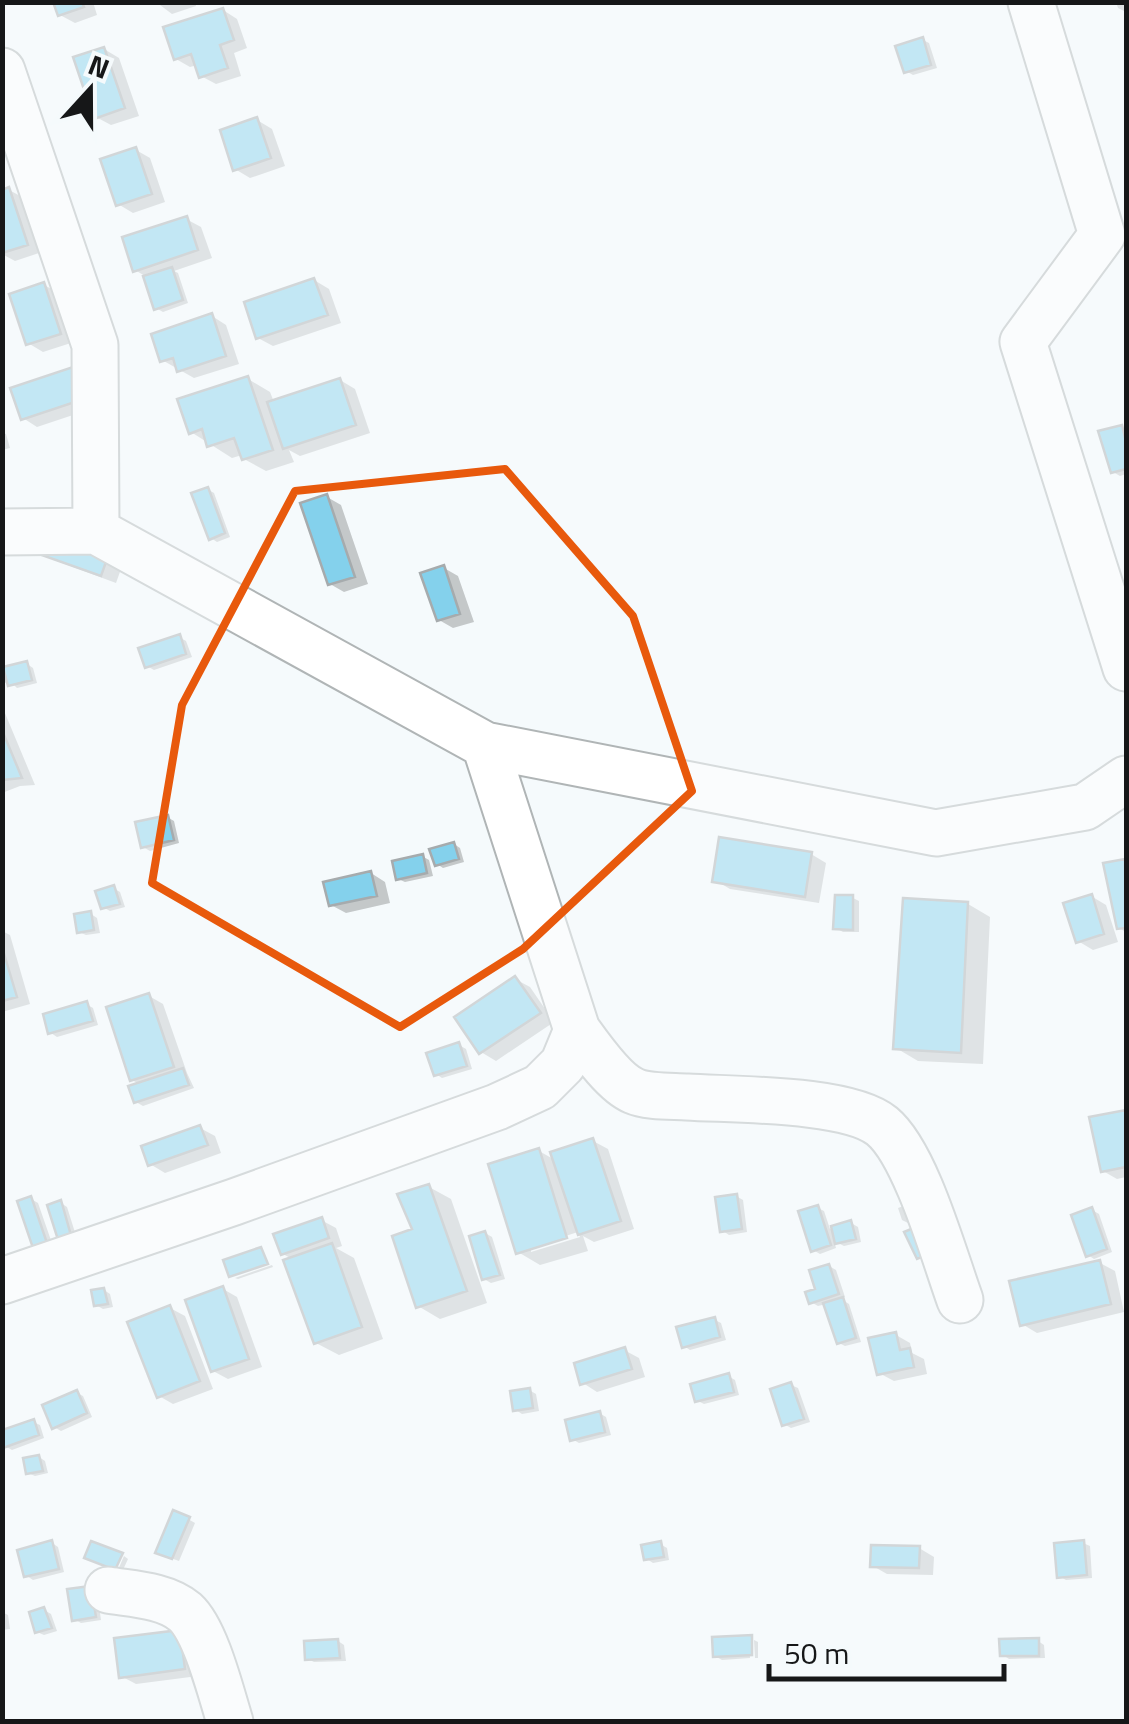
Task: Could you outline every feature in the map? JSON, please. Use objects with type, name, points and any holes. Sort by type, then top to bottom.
[{"type":"street","points":[[1031,2],[1102,235],[1023,342],[1126,668]]},
{"type":"street","points":[[2,71],[95,345],[96,531]]},
{"type":"street","points":[[2,532],[96,531],[485,745],[936,833],[1084,806],[1126,779]]},
{"type":"street","points":[[485,745],[577,1030],[607,1069],[633,1091],[820,1105],[854,1112],[882,1126],[909,1160],[960,1300]]},
{"type":"street","points":[[2,1281],[497,1106],[540,1086],[552,1076],[563,1064],[577,1030]]},
{"type":"street","points":[[108,1590],[160,1599],[184,1611],[200,1632],[230,1722]]},
{"type":"highlighted area","points":[[505,469],[633,616],[692,791],[523,949],[400,1027],[152,883],[182,705],[295,491]]},
{"type":"building","points":[[53,2],[82,2],[84,7],[58,16]]},
{"type":"building","points":[[223,8],[234,40],[220,45],[228,68],[199,78],[191,54],[174,60],[163,27]]},
{"type":"building","points":[[923,37],[931,65],[904,73],[895,46]]},
{"type":"building","points":[[104,47],[125,108],[94,119],[73,57]]},
{"type":"building","points":[[257,117],[271,158],[233,171],[220,130]]},
{"type":"building","points":[[136,147],[152,194],[116,206],[100,159]]},
{"type":"building","points":[[9,187],[28,245],[2,253],[2,190]]},
{"type":"building","points":[[187,216],[198,250],[133,272],[122,237]]},
{"type":"building","points":[[172,267],[183,300],[154,310],[143,276]]},
{"type":"building","points":[[314,278],[328,315],[256,339],[244,302]]},
{"type":"building","points":[[44,282],[61,334],[26,345],[9,294]]},
{"type":"building","points":[[212,313],[226,356],[177,372],[173,358],[160,362],[151,334]]},
{"type":"building","points":[[73,367],[84,399],[21,420],[10,388]]},
{"type":"building","points":[[248,376],[273,450],[242,460],[234,438],[207,447],[202,429],[189,434],[177,399]]},
{"type":"building","points":[[340,378],[356,425],[283,449],[267,402]]},
{"type":"building","points":[[1122,425],[1126,469],[1111,473],[1098,431]]},
{"type":"building","points":[[208,487],[225,533],[209,540],[191,493]]},
{"type":"building","points":[[327,494],[355,577],[328,585],[300,503]]},
{"type":"building","points":[[42,535],[107,559],[101,576],[36,553]]},
{"type":"building","points":[[444,565],[460,614],[437,621],[420,573]]},
{"type":"building","points":[[180,634],[186,654],[145,668],[138,648]]},
{"type":"building","points":[[27,661],[32,680],[8,686],[3,667]]},
{"type":"building","points":[[2,730],[22,778],[2,780]]},
{"type":"building","points":[[168,815],[174,840],[141,848],[135,822]]},
{"type":"building","points":[[719,837],[812,852],[805,897],[712,882]]},
{"type":"building","points":[[454,842],[459,859],[435,866],[429,849]]},
{"type":"building","points":[[423,854],[427,873],[396,880],[392,861]]},
{"type":"building","points":[[1125,859],[1126,928],[1117,929],[1103,863]]},
{"type":"building","points":[[371,871],[377,896],[329,906],[323,882]]},
{"type":"building","points":[[114,885],[120,904],[101,909],[95,891]]},
{"type":"building","points":[[1092,894],[1104,934],[1076,943],[1063,903]]},
{"type":"building","points":[[835,895],[853,895],[853,930],[833,929]]},
{"type":"building","points":[[903,898],[968,902],[961,1053],[893,1049]]},
{"type":"building","points":[[91,911],[94,930],[77,933],[74,914]]},
{"type":"building","points":[[2,947],[17,997],[2,1001]]},
{"type":"building","points":[[515,976],[541,1013],[479,1054],[454,1017]]},
{"type":"building","points":[[149,993],[174,1067],[130,1081],[106,1007]]},
{"type":"building","points":[[87,1001],[93,1021],[48,1034],[43,1014]]},
{"type":"building","points":[[459,1042],[467,1066],[434,1076],[426,1053]]},
{"type":"building","points":[[183,1068],[189,1085],[134,1103],[128,1086]]},
{"type":"building","points":[[1126,1110],[1126,1167],[1101,1172],[1089,1117]]},
{"type":"building","points":[[200,1125],[208,1145],[148,1166],[141,1146]]},
{"type":"building","points":[[593,1138],[621,1221],[578,1235],[550,1152]]},
{"type":"building","points":[[539,1148],[567,1238],[516,1254],[488,1164]]},
{"type":"building","points":[[429,1184],[467,1291],[416,1308],[392,1236],[412,1229],[397,1194]]},
{"type":"building","points":[[737,1194],[742,1229],[720,1232],[715,1197]]},
{"type":"building","points":[[31,1196],[48,1246],[34,1251],[17,1201]]},
{"type":"building","points":[[61,1200],[72,1239],[59,1243],[47,1205]]},
{"type":"building","points":[[818,1205],[831,1245],[811,1252],[798,1211]]},
{"type":"building","points":[[1092,1207],[1107,1249],[1086,1257],[1071,1215]]},
{"type":"building","points":[[322,1217],[329,1238],[281,1255],[273,1234]]},
{"type":"building","points":[[851,1220],[856,1239],[835,1244],[831,1226]]},
{"type":"building","points":[[923,1224],[936,1251],[917,1259],[904,1232]]},
{"type":"building","points":[[485,1231],[500,1275],[482,1280],[469,1236]]},
{"type":"building","points":[[332,1243],[362,1327],[314,1344],[283,1260]]},
{"type":"building","points":[[261,1247],[268,1264],[229,1277],[223,1260]]},
{"type":"building","points":[[1100,1260],[1111,1304],[1020,1326],[1009,1281]]},
{"type":"building","points":[[829,1264],[839,1294],[809,1304],[805,1292],[815,1289],[809,1270]]},
{"type":"building","points":[[223,1286],[249,1359],[211,1372],[185,1300]]},
{"type":"building","points":[[104,1288],[108,1304],[94,1306],[91,1290]]},
{"type":"building","points":[[843,1297],[856,1338],[837,1344],[823,1303]]},
{"type":"building","points":[[170,1305],[200,1381],[157,1398],[127,1322]]},
{"type":"building","points":[[715,1317],[720,1337],[682,1348],[676,1327]]},
{"type":"building","points":[[896,1332],[900,1350],[910,1348],[914,1367],[877,1375],[868,1338]]},
{"type":"building","points":[[625,1347],[632,1369],[580,1385],[574,1363]]},
{"type":"building","points":[[729,1373],[734,1392],[695,1402],[690,1384]]},
{"type":"building","points":[[791,1382],[804,1419],[782,1426],[770,1389]]},
{"type":"building","points":[[530,1388],[533,1408],[513,1411],[510,1391]]},
{"type":"building","points":[[77,1390],[87,1413],[52,1429],[42,1405]]},
{"type":"building","points":[[600,1411],[605,1432],[570,1441],[565,1420]]},
{"type":"building","points":[[34,1419],[39,1435],[3,1448],[2,1430]]},
{"type":"building","points":[[39,1455],[43,1471],[26,1474],[23,1458]]},
{"type":"building","points":[[173,1510],[190,1517],[172,1559],[155,1553]]},
{"type":"building","points":[[52,1540],[59,1569],[24,1577],[17,1550]]},
{"type":"building","points":[[1084,1540],[1087,1575],[1057,1578],[1054,1543]]},
{"type":"building","points":[[91,1541],[123,1553],[115,1570],[84,1558]]},
{"type":"building","points":[[661,1541],[664,1557],[644,1560],[641,1545]]},
{"type":"building","points":[[871,1545],[920,1546],[919,1568],[870,1567]]},
{"type":"building","points":[[91,1586],[96,1617],[72,1621],[67,1589]]},
{"type":"building","points":[[44,1607],[52,1628],[35,1633],[29,1612]]},
{"type":"building","points":[[180,1630],[185,1669],[119,1678],[114,1638]]},
{"type":"building","points":[[752,1635],[752,1655],[713,1657],[712,1637]]},
{"type":"building","points":[[1039,1638],[1039,1656],[1000,1656],[999,1639]]},
{"type":"building","points":[[338,1639],[340,1658],[305,1660],[304,1641]]}]
